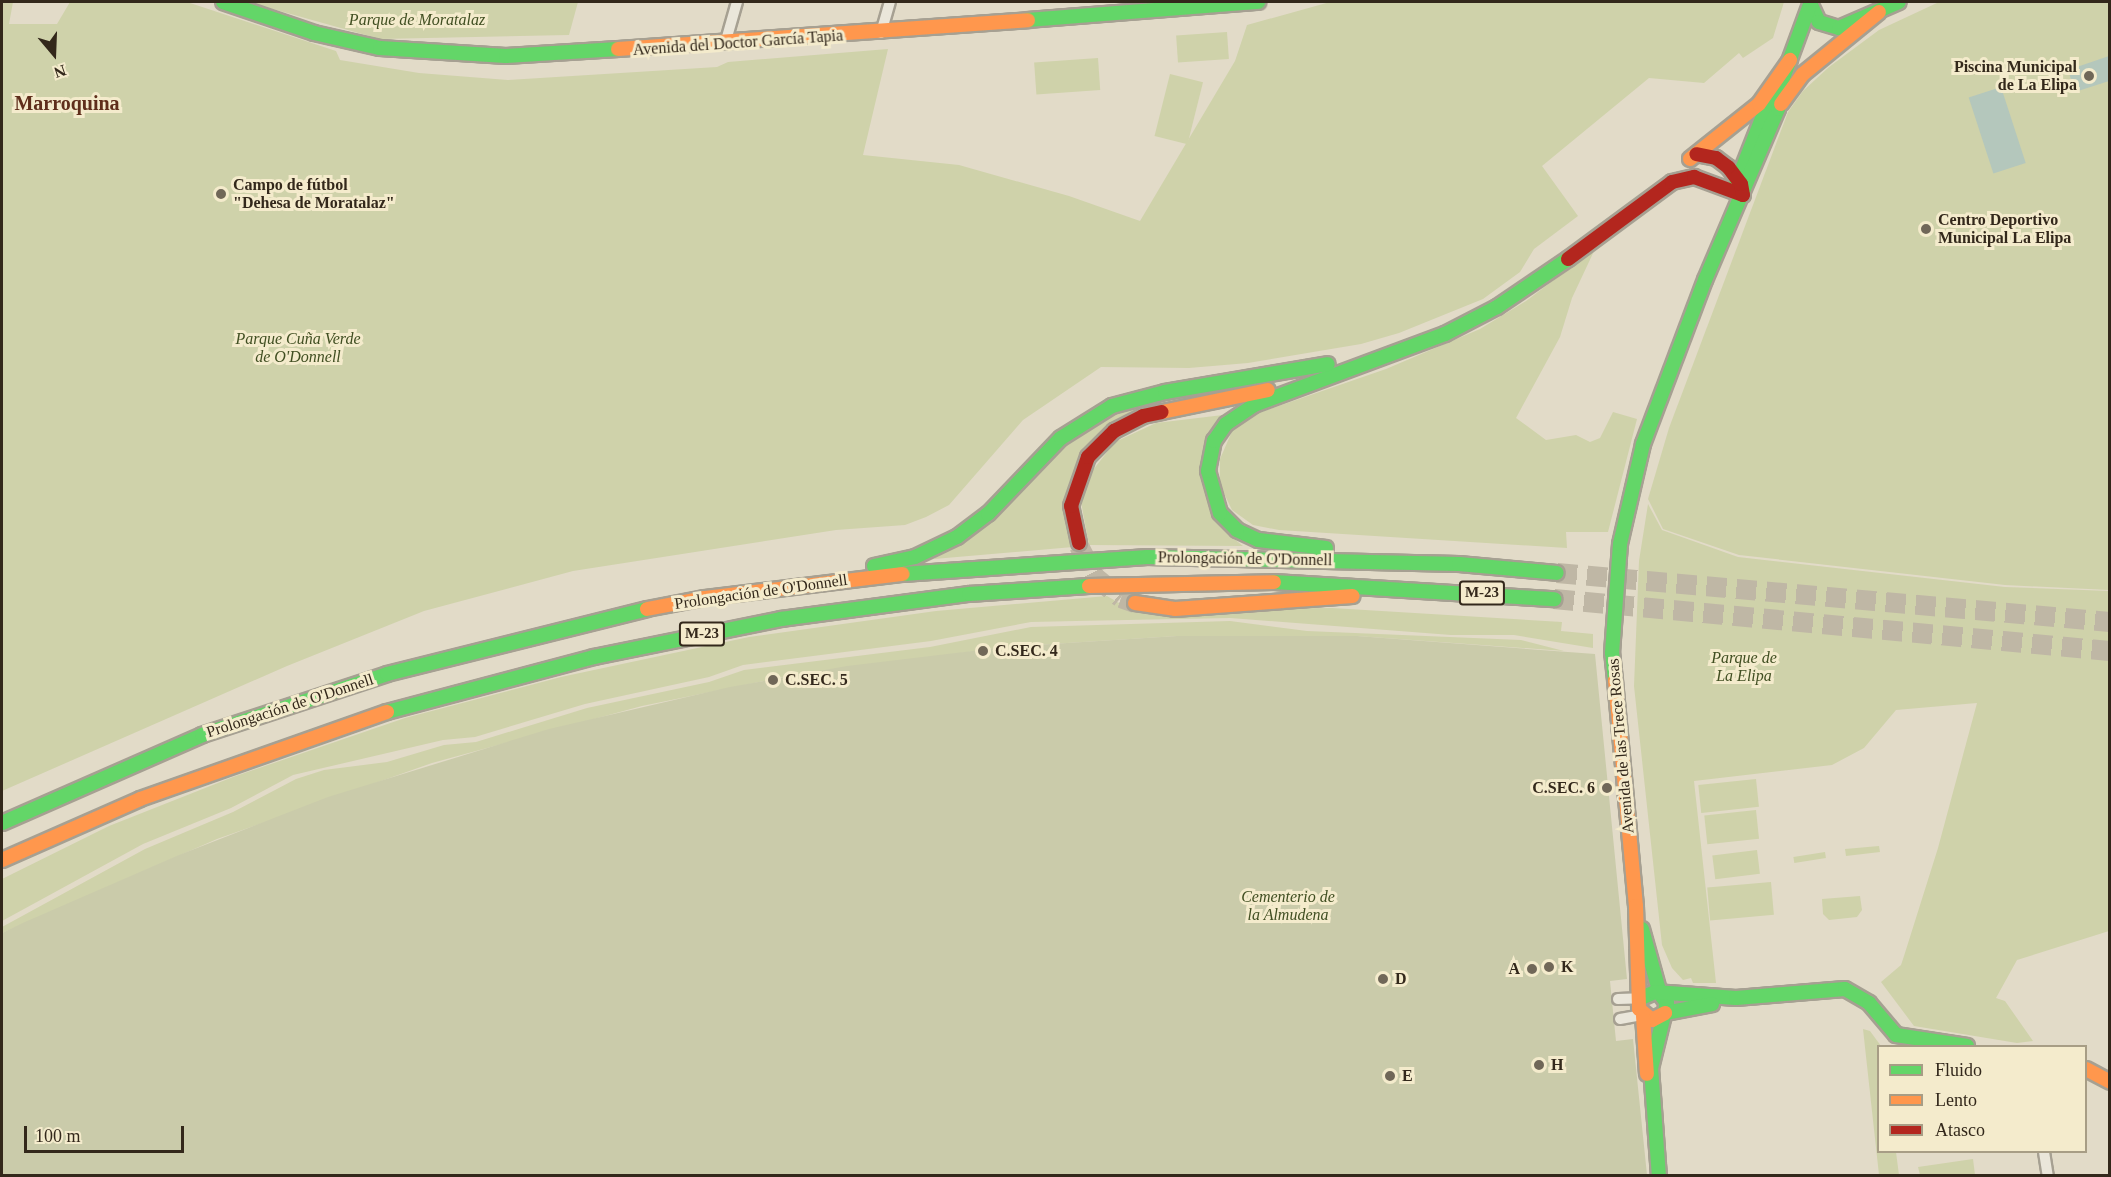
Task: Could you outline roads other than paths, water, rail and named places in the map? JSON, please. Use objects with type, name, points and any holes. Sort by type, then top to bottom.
[{"type":"main road","name":"Avenida del Doctor García Tapia","points":[[223,2],[314,33],[380,48],[506,56],[881,33],[1258,2]]},
{"type":"main road","points":[[1810,2],[1819,22],[1830,27],[1850,26],[1899,2]]},
{"type":"main road","points":[[1738,194],[1737,177],[1764,107],[1783,78],[1810,2]]},
{"type":"main road","points":[[1738,194],[1778,109],[1803,74],[1879,12]]},
{"type":"main road","points":[[1830,27],[1835,40],[1833,48]]},
{"type":"main road","points":[[1581,249],[1759,104],[1790,60]]},
{"type":"main road","points":[[1778,109],[1783,78]]},
{"type":"main road","points":[[1696,154],[1716,158],[1737,177]]},
{"type":"main road","points":[[1459,564],[1413,553],[1278,545],[1249,537],[1221,513],[1211,492],[1208,471],[1220,431],[1242,411],[1315,380],[1402,351],[1497,307],[1672,182],[1686,176],[1705,179],[1738,194]]},
{"type":"main road","name":"Avenida de las Trece Rosas","points":[[1652,1097],[1643,1054],[1636,906],[1614,684],[1616,585],[1626,513],[1643,444],[1738,194]]},
{"type":"main road","points":[[809,583],[915,557],[957,537],[988,514],[1061,438],[1112,406],[1165,393],[1402,351]]},
{"type":"main road","points":[[1078,543],[1071,506],[1077,482],[1088,457],[1114,430],[1143,416],[1315,380]]},
{"type":"main road","name":"Prolongación de O'Donnell","points":[[2,823],[202,735],[387,674],[602,618],[809,583],[958,568],[1147,557],[1459,564],[1557,573]]},
{"type":"main road","name":"Prolongación de O'Donnell","points":[[2,860],[192,778],[366,718],[594,657],[781,619],[969,594],[1154,582],[1298,582],[1554,599]]},
{"type":"main road","points":[[1135,603],[1175,609],[1299,597],[1378,596],[1410,588]]},
{"type":"main road","name":"Avenida de las Trece Rosas","points":[[1636,906],[1660,994],[1667,1003],[1652,1061],[1652,1097],[1659,1176]]},
{"type":"main road","points":[[1641,998],[1650,992],[1736,998],[1845,989],[1869,1003],[1896,1035],[1955,1045]]},
{"type":"main road","points":[[1643,1016],[1652,1020],[1663,1015],[1736,998]]},
{"type":"main road","points":[[2087,1070],[2109,1083]]},
{"type":"street","points":[[725,44],[737,2]]},
{"type":"street","points":[[881,33],[890,2]]},
{"type":"street","points":[[1618,999],[1641,998]]},
{"type":"street","points":[[1620,1019],[1643,1016]]},
{"type":"street","points":[[2044,1153],[2048,1176]]},
{"type":"tunnel","points":[[1079,546],[1095,577],[1121,598],[1135,603]]},
{"type":"tunnel","points":[[1557,573],[2110,622]]},
{"type":"tunnel","points":[[1554,599],[2110,651]]},
{"type":"place","name":"Piscina Municipal de La Elipa","points":[[2089,76]]},
{"type":"place","name":"Campo de fútbol \"Dehesa de Moratalaz\"","points":[[221,194]]},
{"type":"place","name":"Centro Deportivo Municipal La Elipa","points":[[1926,229]]},
{"type":"place","name":"C.SEC. 4","points":[[983,651]]},
{"type":"place","name":"C.SEC. 5","points":[[773,680]]},
{"type":"place","name":"C.SEC. 6","points":[[1607,788]]},
{"type":"place","name":"K","points":[[1549,967]]},
{"type":"place","name":"A","points":[[1532,969]]},
{"type":"place","name":"D","points":[[1383,979]]},
{"type":"place","name":"H","points":[[1539,1065]]},
{"type":"place","name":"E","points":[[1390,1076]]},
{"type":"district","name":"Marroquina","points":[[67,103]]},
{"type":"park label","name":"Parque de Moratalaz","points":[[417,20]]},
{"type":"park label","name":"Parque Cuña Verde de O'Donnell","points":[[298,348]]},
{"type":"park label","name":"Parque de La Elipa","points":[[1744,667]]},
{"type":"park label","name":"Cementerio de la Almudena","points":[[1288,906]]}]
